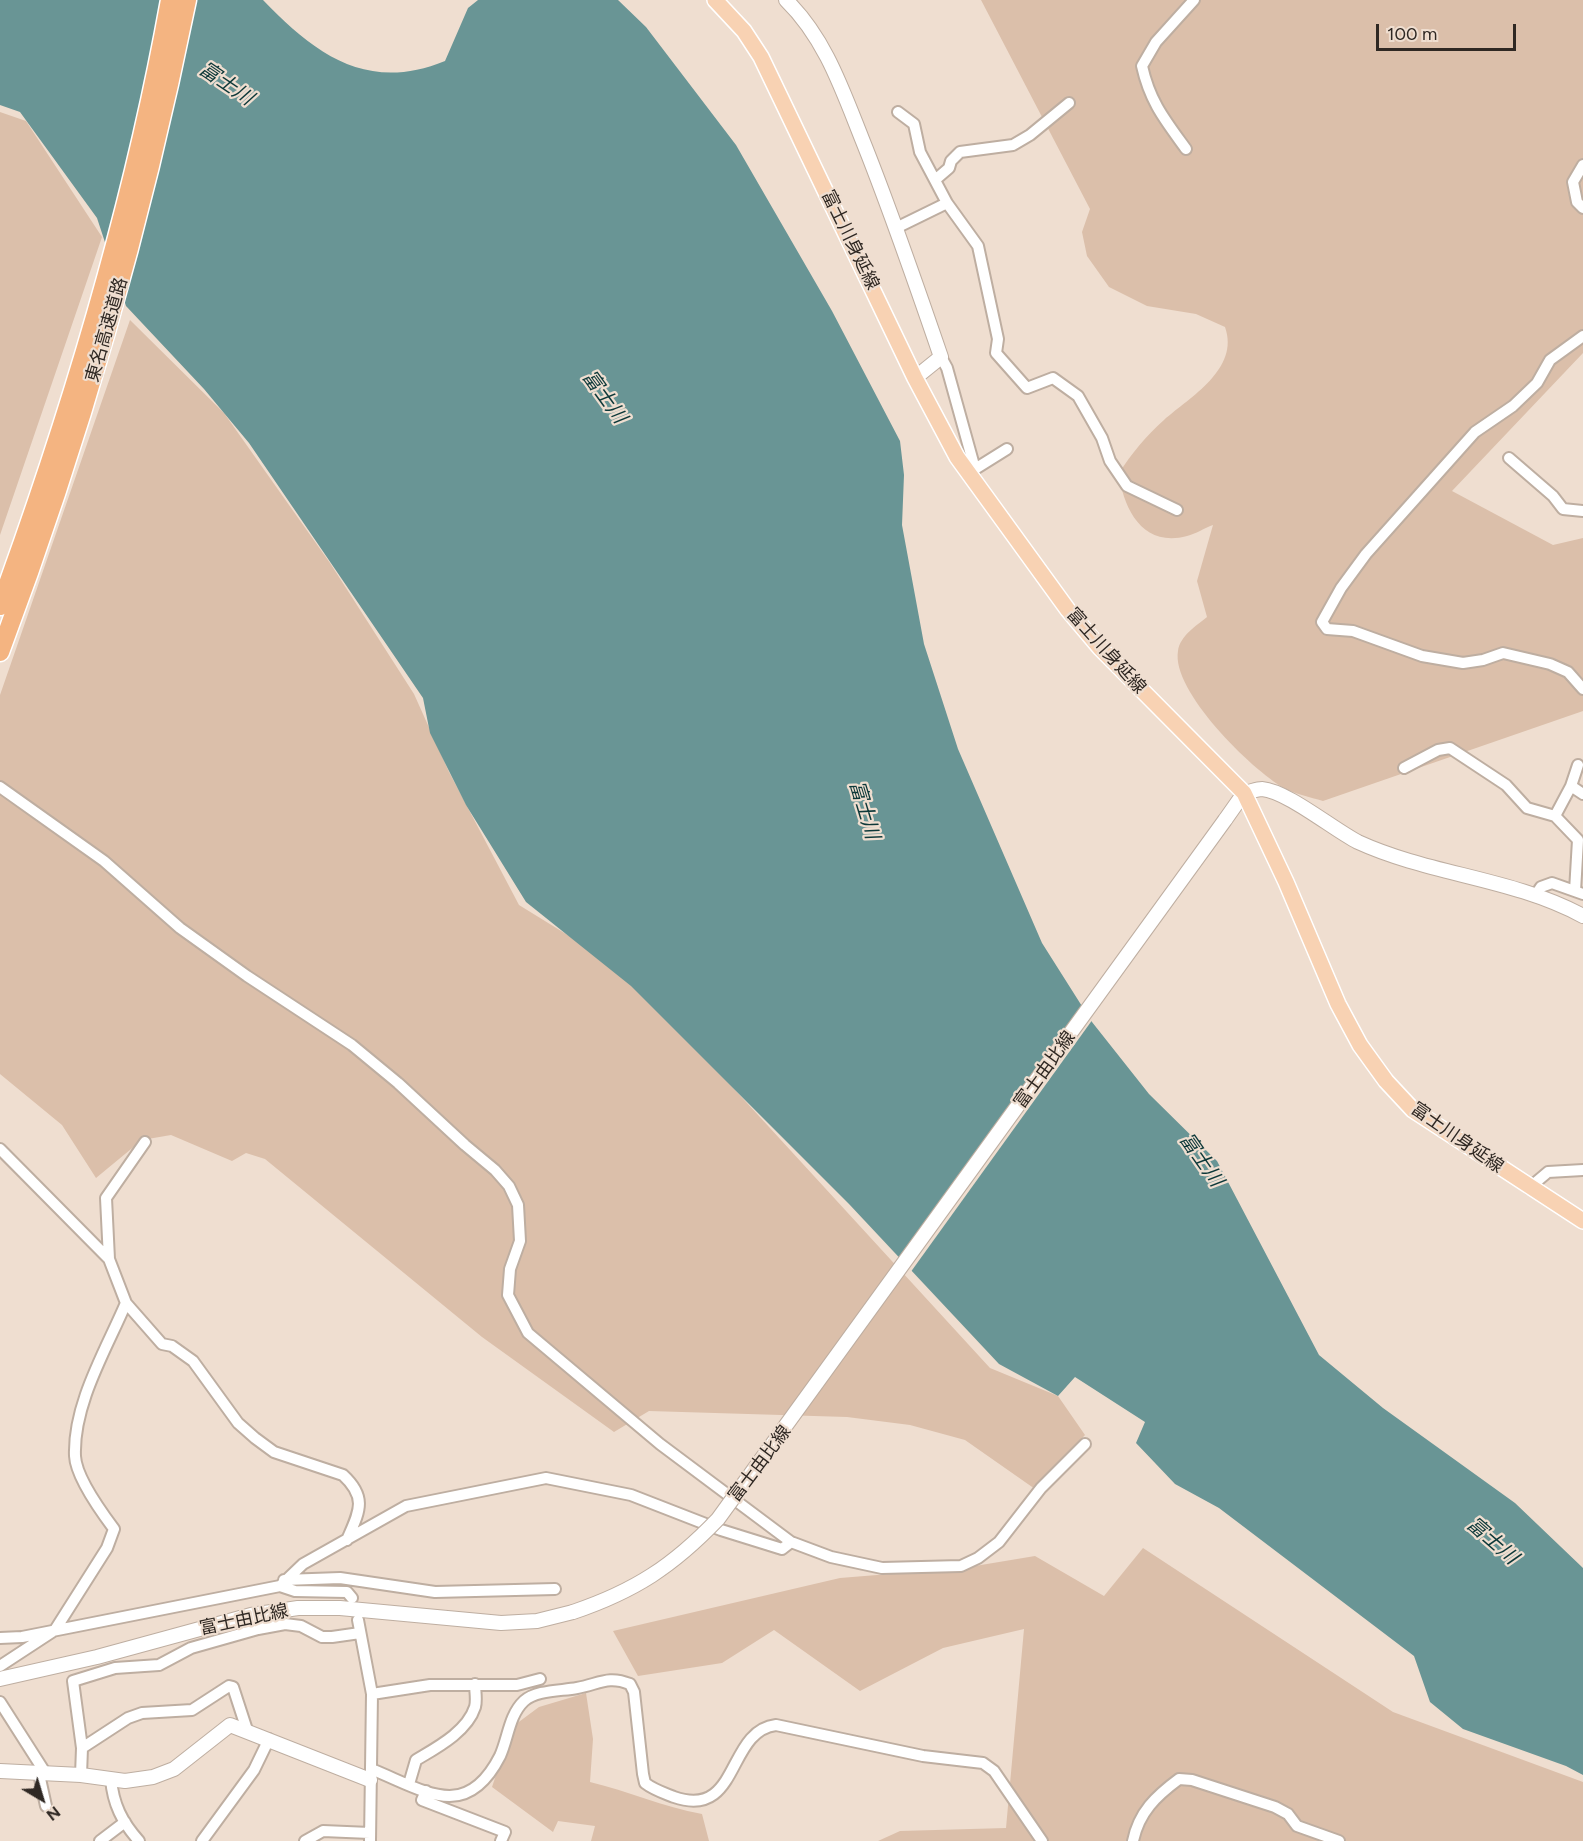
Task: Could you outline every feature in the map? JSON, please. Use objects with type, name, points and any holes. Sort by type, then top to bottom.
[{"type":"highway","name":"東名高速道路","points":[[0,606],[74,388],[115,244],[139,150],[170,0]]},
{"type":"highway","name":"東名高速道路","points":[[0,652],[45,531],[99,357],[135,229],[187,0]]},
{"type":"main road","name":"富士川身延線","points":[[715,0],[744,31],[761,57],[915,378],[957,457],[1068,610],[1108,656],[1244,793],[1286,882],[1338,1004],[1360,1045],[1386,1081],[1420,1115],[1583,1221]]},
{"type":"main road","points":[[792,2],[831,60],[898,227],[941,357],[915,378]]},
{"type":"main road","points":[[1244,793],[1263,789],[1284,797],[1356,841],[1402,860],[1536,896],[1563,905],[1583,916]]},
{"type":"main road","name":"富士由比線","points":[[0,1679],[97,1657],[251,1615],[298,1608],[340,1608],[501,1623],[537,1621],[609,1600],[641,1585],[677,1559],[718,1519],[1244,793]]},
{"type":"main road","points":[[0,1771],[81,1775],[125,1781],[153,1777],[174,1769],[230,1725],[370,1775]]},
{"type":"street","points":[[1186,149],[1156,108],[1148,93],[1142,66],[1156,42],[1194,0]]},
{"type":"street","points":[[935,180],[949,168],[951,161],[960,152],[1012,145],[1030,135],[1069,103]]},
{"type":"street","points":[[898,112],[914,124],[920,153],[947,203],[978,246],[998,339],[996,353],[1027,388],[1053,378],[1078,396],[1102,438],[1110,461],[1127,486],[1177,510]]},
{"type":"street","points":[[1583,165],[1573,182],[1577,202],[1583,208]]},
{"type":"street","points":[[898,227],[947,203]]},
{"type":"street","points":[[1583,336],[1550,360],[1537,383],[1513,406],[1475,432],[1366,554],[1341,588],[1322,622],[1327,629],[1353,631],[1422,656],[1463,663],[1483,660],[1503,653],[1550,664],[1568,672],[1583,689]]},
{"type":"street","points":[[941,357],[947,368],[975,469],[1007,449]]},
{"type":"street","points":[[1509,458],[1553,496],[1563,509],[1583,511]]},
{"type":"street","points":[[1404,768],[1438,750],[1450,748],[1506,785],[1527,808],[1555,816],[1578,840],[1579,892],[1552,883],[1541,887],[1536,896]]},
{"type":"street","points":[[1555,816],[1571,786],[1578,765]]},
{"type":"street","points":[[1571,786],[1583,794]]},
{"type":"street","points":[[0,787],[104,861],[151,905],[190,935],[247,976],[352,1045],[495,1170],[509,1186],[518,1205],[520,1241],[510,1269],[508,1295],[528,1333],[651,1437],[791,1542],[831,1557],[882,1568],[961,1566],[978,1558],[999,1542],[1041,1488],[1085,1443]]},
{"type":"street","points":[[145,1142],[106,1198],[109,1259],[126,1303],[162,1344],[172,1346],[193,1361],[238,1422],[255,1438],[274,1452],[343,1474],[351,1482],[357,1490],[360,1504],[348,1540]]},
{"type":"street","points":[[0,1149],[109,1259]]},
{"type":"street","points":[[1529,1188],[1548,1172],[1583,1170]]},
{"type":"street","points":[[0,1666],[56,1630],[107,1548],[114,1529],[78,1472],[75,1457],[84,1401],[126,1303]]},
{"type":"street","points":[[282,1583],[303,1564],[406,1506],[546,1478],[631,1495],[721,1530],[782,1549],[791,1542]]},
{"type":"street","points":[[0,1638],[56,1630],[282,1583],[340,1578],[435,1592],[555,1589]]},
{"type":"street","points":[[282,1583],[295,1591],[347,1592],[352,1598]]},
{"type":"street","points":[[304,1841],[323,1831],[370,1837],[372,1694],[358,1620]]},
{"type":"street","points":[[81,1775],[82,1748],[74,1681],[115,1668],[159,1665],[191,1648],[258,1629],[285,1624],[301,1626],[322,1637],[360,1633]]},
{"type":"street","points":[[370,1775],[410,1784],[437,1795],[463,1796],[479,1785],[500,1755],[506,1732],[522,1702],[533,1695],[588,1686],[614,1678],[630,1684],[634,1692],[643,1774],[645,1783],[652,1789],[684,1800],[706,1801],[719,1791],[759,1730],[776,1725],[923,1756],[983,1763],[994,1771],[1042,1841]]},
{"type":"street","points":[[372,1694],[429,1685],[517,1685],[540,1679]]},
{"type":"street","points":[[410,1784],[416,1760],[455,1734],[473,1712],[476,1705],[475,1684]]},
{"type":"street","points":[[82,1748],[128,1718],[142,1713],[192,1710],[229,1686],[233,1687],[247,1730]]},
{"type":"street","points":[[0,1702],[43,1774],[46,1806]]},
{"type":"street","points":[[202,1841],[255,1770],[269,1739]]},
{"type":"street","points":[[111,1779],[113,1801],[124,1822],[139,1841]]},
{"type":"street","points":[[1133,1841],[1136,1828],[1147,1806],[1179,1779],[1192,1779],[1275,1807],[1288,1814],[1297,1826],[1339,1841]]},
{"type":"street","points":[[426,1791],[422,1800],[505,1832],[501,1841]]},
{"type":"street","points":[[100,1841],[124,1822]]},
{"type":"shaded area","points":[[981,0],[1583,0],[1583,353],[1452,491],[1553,545],[1583,538],[1583,711],[1323,801],[1288,790],[1270,779],[1216,728],[1187,687],[1179,668],[1178,651],[1185,636],[1207,617],[1197,581],[1213,525],[1190,535],[1172,538],[1158,536],[1147,531],[1138,522],[1125,500],[1119,473],[1151,432],[1199,392],[1219,369],[1228,342],[1225,327],[1196,314],[1147,306],[1109,287],[1087,256],[1082,232],[1090,209]]},
{"type":"shaded area","points":[[0,112],[26,121],[102,237],[0,535]]},
{"type":"shaded area","points":[[130,320],[224,413],[330,563],[414,694],[449,772],[519,905],[626,971],[990,1368],[1058,1396],[1085,1435],[1035,1489],[965,1440],[910,1425],[847,1417],[649,1411],[614,1432],[482,1337],[265,1159],[246,1153],[232,1161],[171,1135],[142,1140],[96,1178],[62,1125],[0,1074],[0,695]]},
{"type":"shaded area","points":[[1143,1548],[1393,1712],[1583,1782],[1583,1841],[878,1841],[900,1831],[1006,1828],[1024,1629],[943,1648],[860,1691],[774,1630],[722,1663],[638,1676],[613,1631],[840,1578],[963,1568],[1035,1556],[1104,1596]]},
{"type":"shaded area","points":[[586,1693],[593,1739],[590,1782],[702,1814],[709,1841],[591,1841],[595,1826],[558,1821],[553,1832],[492,1787],[512,1727],[539,1707]]},
{"type":"water","name":"富士川","points":[[0,0],[263,0],[302,37],[344,63],[367,70],[391,73],[417,70],[445,61],[468,8],[478,0],[618,0],[646,27],[736,145],[832,311],[900,441],[904,475],[902,525],[924,644],[958,749],[1042,943],[1092,1022],[1149,1094],[1217,1161],[1319,1355],[1383,1408],[1515,1503],[1583,1568],[1583,1775],[1566,1766],[1463,1729],[1430,1702],[1414,1656],[1219,1508],[1175,1484],[1136,1443],[1145,1422],[1075,1377],[1058,1396],[999,1364],[849,1204],[631,986],[526,902],[466,805],[430,733],[423,698],[249,443],[204,389],[126,306],[97,218],[20,112],[0,105]]},
{"type":"pier","points":[[1084,1004],[1093,1019],[910,1273],[898,1261]]}]
